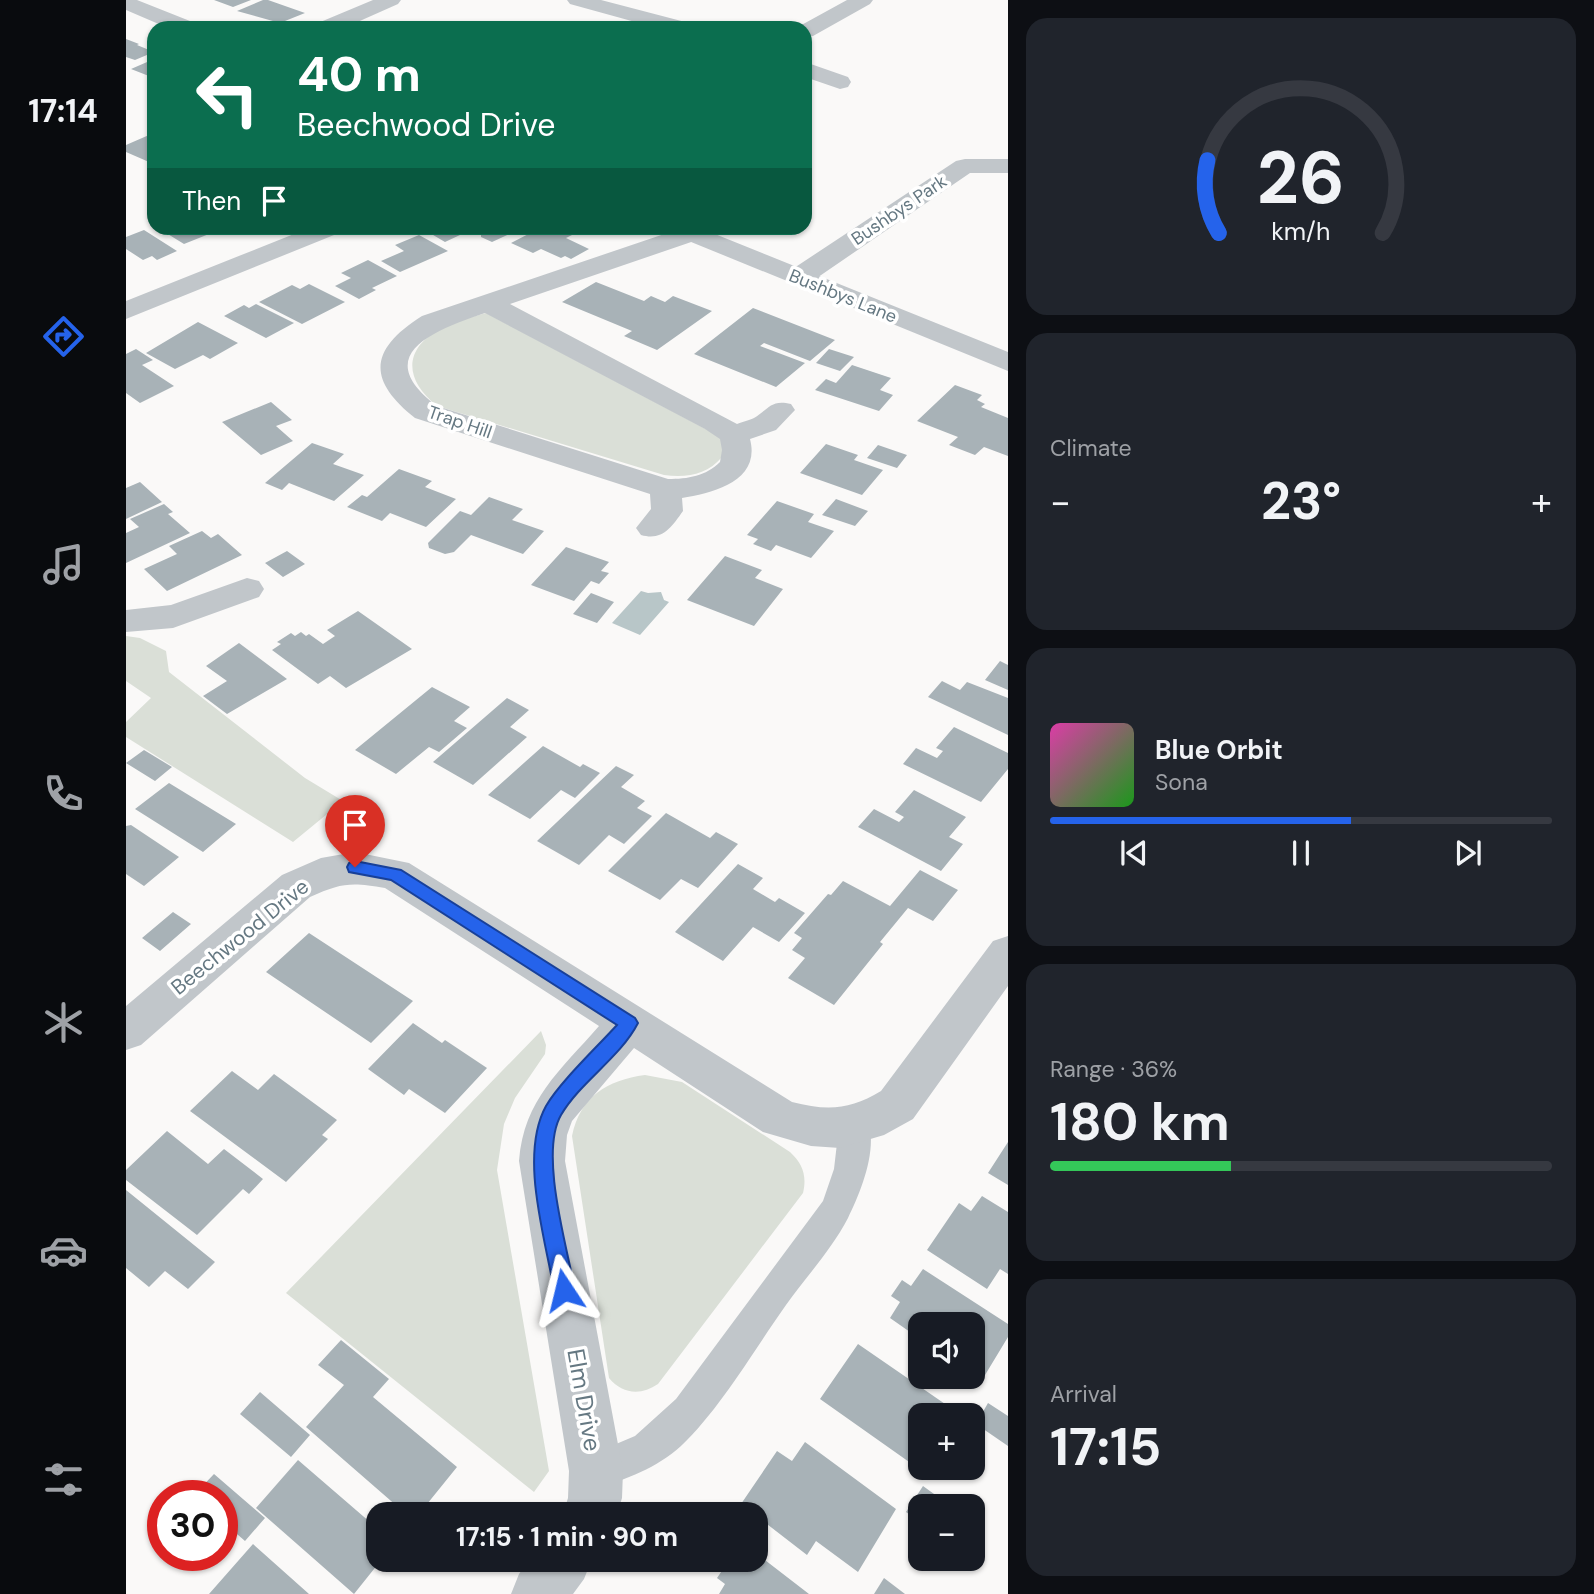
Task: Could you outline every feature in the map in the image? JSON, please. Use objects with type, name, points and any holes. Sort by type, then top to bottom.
[{"type":"street","points":[[342,21],[391,0]]},
{"type":"street","points":[[578,0],[655,21]]},
{"type":"street","points":[[812,27],[863,0]]},
{"type":"street","points":[[126,4],[169,21]]},
{"type":"street","points":[[812,72],[840,82]]},
{"type":"street","name":"Bushbys Park","points":[[798,278],[965,166],[1008,166]]},
{"type":"street","points":[[126,311],[313,235]]},
{"type":"street","name":"Trap Hill","points":[[671,235],[432,322],[414,332],[401,345],[393,359],[392,373],[397,388],[408,401],[426,412],[666,489],[700,486],[727,473],[738,455],[734,435]]},
{"type":"street","name":"Bushbys Lane","points":[[697,235],[1008,362]]},
{"type":"street","points":[[486,303],[716,423],[734,435],[765,424],[780,410]]},
{"type":"street","points":[[652,528],[667,511],[666,489]]},
{"type":"street","points":[[126,621],[172,619],[247,589]]},
{"type":"street","name":"Beechwood Drive","points":[[126,1032],[296,886],[335,869],[355,867],[395,874],[779,1118],[804,1126],[830,1129],[855,1126],[878,1118],[897,1105],[1008,953]]},
{"type":"street","name":"Elm Drive","points":[[593,1492],[542,1161],[544,1135],[554,1110],[629,1023]]},
{"type":"street","points":[[539,1594],[555,1572]]},
{"type":"lane","points":[[593,1492],[632,1459],[665,1438],[689,1411],[835,1211],[848,1183],[854,1155],[855,1126]]},
{"type":"shaded area","points":[[486,313],[719,436],[723,443],[722,457],[710,468],[696,474],[664,475],[437,406],[426,396],[413,374],[415,354],[421,344],[444,327]]},
{"type":"shaded area","points":[[641,591],[661,592],[664,600],[669,602],[640,635],[612,623]]},
{"type":"shaded area","points":[[126,636],[140,638],[166,651],[169,672],[305,778],[343,801],[293,842],[126,737],[126,722],[151,698],[126,681]]},
{"type":"shaded area","points":[[541,1031],[546,1045],[545,1054],[515,1098],[504,1124],[497,1170],[549,1471],[534,1492],[286,1293]]},
{"type":"shaded area","points":[[645,1075],[682,1082],[790,1152],[801,1166],[804,1181],[803,1193],[658,1384],[632,1392],[609,1378],[572,1136],[581,1111],[597,1093],[619,1081]]},
{"type":"building","points":[[214,0],[251,0],[233,7]]},
{"type":"building","points":[[268,0],[305,13],[285,21],[273,21],[237,11]]},
{"type":"building","points":[[126,39],[147,49],[147,55],[135,60],[126,57]]},
{"type":"building","points":[[147,62],[147,75],[131,69]]},
{"type":"building","points":[[147,136],[147,161],[126,152],[126,145]]},
{"type":"building","points":[[144,230],[147,235],[152,235],[177,251],[157,260],[152,256],[143,260],[126,249],[126,237]]},
{"type":"building","points":[[169,235],[206,235],[184,244]]},
{"type":"building","points":[[419,235],[448,251],[400,272],[381,261],[404,251],[395,245]]},
{"type":"building","points":[[433,235],[460,235],[445,242]]},
{"type":"building","points":[[481,235],[508,235],[492,242]]},
{"type":"building","points":[[526,235],[572,235],[566,238],[589,249],[571,259],[565,256],[561,258],[541,249],[533,253],[511,243]]},
{"type":"building","points":[[368,260],[397,276],[372,288],[376,290],[359,299],[335,286],[351,278],[341,273]]},
{"type":"building","points":[[596,282],[644,301],[651,296],[665,302],[673,296],[712,311],[657,350],[624,336],[632,331],[562,302]]},
{"type":"building","points":[[309,284],[345,302],[302,324],[259,302],[292,285],[300,289]]},
{"type":"building","points":[[256,304],[294,323],[266,338],[224,316],[244,305],[249,308]]},
{"type":"building","points":[[753,308],[835,340],[810,361],[764,343],[760,346],[805,363],[776,387],[694,354]]},
{"type":"building","points":[[198,322],[238,343],[210,359],[203,355],[175,369],[146,353]]},
{"type":"building","points":[[136,349],[153,360],[142,365],[174,386],[140,403],[126,393],[126,354]]},
{"type":"building","points":[[829,349],[854,357],[840,371],[816,363]]},
{"type":"building","points":[[852,365],[891,378],[880,390],[893,395],[879,411],[815,390],[826,379],[836,383]]},
{"type":"building","points":[[955,385],[982,395],[977,400],[985,404],[981,407],[1008,418],[1008,456],[984,447],[975,455],[949,445],[958,437],[917,421]]},
{"type":"building","points":[[271,402],[292,420],[276,426],[293,441],[261,455],[222,422]]},
{"type":"building","points":[[312,443],[344,454],[333,464],[364,475],[334,501],[289,483],[282,490],[265,483]]},
{"type":"building","points":[[826,444],[858,455],[854,460],[883,470],[862,495],[800,473]]},
{"type":"building","points":[[878,445],[907,455],[897,468],[867,458]]},
{"type":"building","points":[[399,469],[432,481],[425,487],[456,499],[426,527],[390,513],[382,521],[347,507],[362,495],[367,497]]},
{"type":"building","points":[[140,482],[162,502],[126,519],[126,488]]},
{"type":"building","points":[[489,497],[523,509],[512,520],[544,531],[523,554],[471,535],[454,552],[445,554],[429,548],[428,543],[460,511],[471,515]]},
{"type":"building","points":[[836,499],[868,511],[855,526],[822,515]]},
{"type":"building","points":[[777,501],[814,514],[808,522],[834,531],[811,558],[776,545],[771,551],[753,544],[758,539],[747,535]]},
{"type":"building","points":[[164,504],[173,512],[168,514],[190,533],[126,563],[126,533],[139,527],[130,519]]},
{"type":"building","points":[[202,531],[211,538],[218,534],[242,555],[167,591],[144,569],[177,554],[169,546]]},
{"type":"building","points":[[566,547],[609,562],[601,571],[609,573],[599,584],[591,581],[574,601],[531,585]]},
{"type":"building","points":[[287,551],[305,564],[283,577],[265,563]]},
{"type":"building","points":[[725,556],[762,570],[755,578],[783,589],[754,626],[687,600]]},
{"type":"building","points":[[591,593],[614,602],[597,623],[573,614]]},
{"type":"building","points":[[358,611],[412,649],[346,688],[330,676],[318,684],[272,650],[281,644],[277,642],[291,633],[295,636],[301,632],[306,636],[309,634],[323,644],[335,636],[327,630]]},
{"type":"building","points":[[239,643],[287,679],[227,714],[203,696],[227,681],[206,666]]},
{"type":"building","points":[[1000,661],[1008,665],[1008,690],[985,680]]},
{"type":"building","points":[[942,681],[960,690],[967,682],[1008,698],[1008,735],[928,697]]},
{"type":"building","points":[[432,687],[470,707],[454,721],[467,728],[439,752],[429,747],[396,774],[355,750]]},
{"type":"building","points":[[507,698],[529,710],[510,727],[527,737],[473,785],[433,762]]},
{"type":"building","points":[[954,727],[1008,753],[1008,769],[981,802],[903,764],[916,748],[937,758],[943,751],[936,748]]},
{"type":"building","points":[[543,746],[580,767],[583,764],[600,773],[575,798],[561,790],[530,819],[488,795]]},
{"type":"building","points":[[144,750],[172,767],[155,781],[126,763]]},
{"type":"building","points":[[616,766],[634,775],[621,787],[645,801],[637,808],[652,816],[624,844],[609,835],[579,865],[537,841]]},
{"type":"building","points":[[169,783],[236,824],[203,852],[135,809]]},
{"type":"building","points":[[914,790],[966,817],[949,837],[963,844],[941,871],[858,827],[874,809],[899,822],[904,817],[895,812]]},
{"type":"building","points":[[666,813],[710,838],[716,832],[738,844],[698,888],[681,879],[660,900],[608,871]]},
{"type":"building","points":[[131,825],[179,857],[144,886],[126,874],[126,826]]},
{"type":"building","points":[[738,864],[763,878],[753,889],[775,902],[779,898],[805,913],[779,942],[753,927],[723,961],[675,932]]},
{"type":"building","points":[[920,870],[958,890],[933,921],[908,908],[834,1005],[788,978],[805,958],[792,950],[802,938],[794,933],[843,881],[890,906]]},
{"type":"building","points":[[173,912],[191,924],[160,951],[142,938]]},
{"type":"building","points":[[309,933],[413,1001],[371,1043],[266,972]]},
{"type":"building","points":[[413,1023],[442,1043],[445,1040],[487,1068],[445,1113],[409,1089],[404,1095],[368,1069]]},
{"type":"building","points":[[232,1071],[258,1090],[274,1074],[337,1120],[322,1135],[328,1139],[286,1182],[190,1111]]},
{"type":"building","points":[[167,1131],[208,1164],[224,1149],[263,1179],[249,1194],[243,1189],[197,1235],[126,1180],[126,1170]]},
{"type":"building","points":[[1008,1142],[1008,1185],[988,1173]]},
{"type":"building","points":[[126,1190],[215,1262],[188,1289],[165,1271],[149,1287],[126,1268]]},
{"type":"building","points":[[982,1196],[1008,1212],[1008,1274],[1000,1269],[987,1289],[927,1250],[959,1203],[971,1211]]},
{"type":"building","points":[[923,1269],[1008,1324],[1008,1337],[985,1375],[985,1312],[908,1312],[908,1331],[890,1318],[900,1302],[891,1296],[902,1280],[911,1286]]},
{"type":"building","points":[[341,1340],[389,1379],[373,1397],[457,1467],[429,1502],[392,1502],[306,1427],[344,1385],[318,1365]]},
{"type":"building","points":[[858,1344],[908,1378],[908,1389],[923,1389],[944,1403],[908,1403],[908,1461],[820,1399]]},
{"type":"building","points":[[260,1392],[310,1435],[291,1457],[240,1414]]},
{"type":"building","points":[[988,1403],[1008,1416],[1008,1446],[985,1430],[985,1408]]},
{"type":"building","points":[[805,1442],[896,1509],[858,1572],[816,1541],[807,1555],[768,1525],[768,1502],[742,1502],[777,1451],[792,1461]]},
{"type":"building","points":[[298,1460],[366,1519],[366,1572],[372,1572],[354,1594],[256,1508]]},
{"type":"building","points":[[214,1474],[221,1480],[208,1480]]},
{"type":"building","points":[[923,1486],[934,1494],[918,1494]]},
{"type":"building","points":[[238,1495],[265,1518],[245,1541],[238,1535]]},
{"type":"building","points":[[253,1544],[309,1594],[209,1594],[229,1571],[238,1571],[238,1561]]},
{"type":"building","points":[[768,1562],[809,1594],[719,1594],[725,1584],[717,1578],[721,1572],[768,1572]]},
{"type":"building","points":[[884,1578],[905,1594],[874,1594]]},
{"type":"route","points":[[355,867],[395,874],[629,1023],[554,1110],[544,1135],[542,1161],[564,1290]]}]
